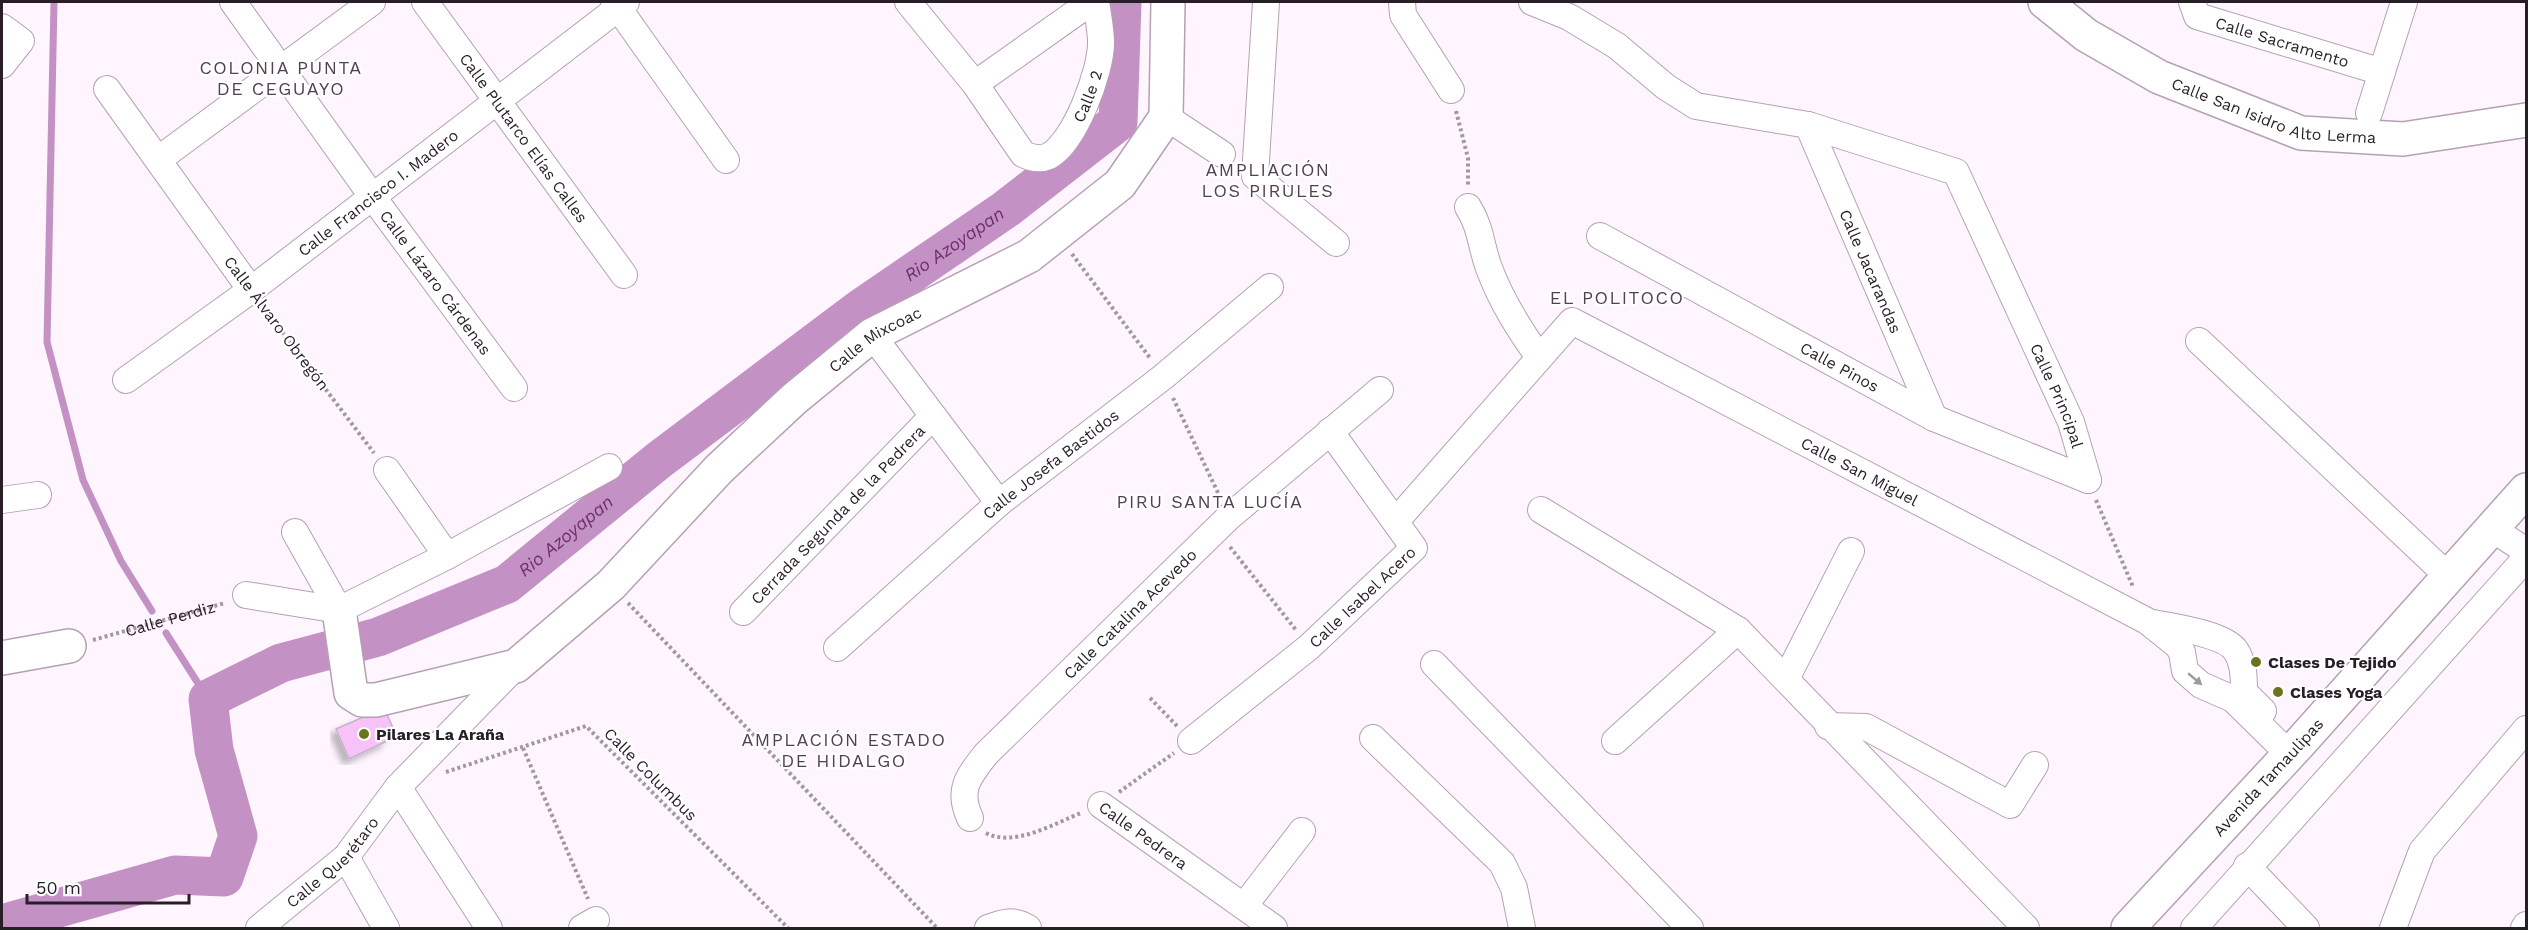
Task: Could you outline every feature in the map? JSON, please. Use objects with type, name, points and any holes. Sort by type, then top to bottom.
[{"type":"street","name":"Calle Lázaro Cárdenas","points":[[233,2],[372,196],[514,388]]},
{"type":"street","points":[[159,159],[372,2]]},
{"type":"street","name":"Calle Plutarco Elías Calles","points":[[425,2],[624,275]]},
{"type":"street","points":[[908,2],[975,84],[1091,2]]},
{"type":"street","name":"Calle 2","points":[[975,84],[1023,154],[1033,159],[1049,156],[1064,143],[1080,114],[1096,75],[1101,44],[1096,2]]},
{"type":"street","points":[[1168,2],[1166,117],[1222,153]]},
{"type":"street","points":[[1266,2],[1255,176],[1336,243]]},
{"type":"street","points":[[1402,2],[1403,15],[1451,90]]},
{"type":"street","points":[[1532,2],[1569,17],[1617,46],[1666,87],[1696,106],[1808,125]]},
{"type":"street","name":"Calle San Isidro Alto Lerma","points":[[2045,2],[2086,35],[2159,77],[2301,133],[2403,139],[2526,120]]},
{"type":"street","name":"Calle Sacramento","points":[[2192,2],[2197,16],[2382,72]]},
{"type":"street","points":[[2369,113],[2404,2]]},
{"type":"street","points":[[619,3],[726,160]]},
{"type":"street","name":"Calle Francisco I. Madero","points":[[126,380],[251,290],[619,3]]},
{"type":"street","points":[[2,65],[11,34]]},
{"type":"street","name":"Calle Álvaro Obregón","points":[[107,89],[251,290]]},
{"type":"street","name":"Calle Mixcoac","points":[[516,666],[611,585],[720,469],[794,399],[872,336],[1029,256],[1120,184],[1166,117]]},
{"type":"street","name":"Calle Principal","points":[[1808,125],[1956,172],[2071,422],[2088,480]]},
{"type":"street","name":"Calle Jacarandas","points":[[1808,125],[1934,418]]},
{"type":"street","points":[[1468,207],[1478,223],[1489,267],[1510,316],[1539,357]]},
{"type":"street","name":"Calle Pinos","points":[[1600,236],[1934,418],[2088,480]]},
{"type":"street","name":"Calle Josefa Bastidos","points":[[837,648],[999,503],[1163,377],[1270,287]]},
{"type":"street","name":"Calle Isabel Acero","points":[[1191,741],[1309,647],[1414,548],[1395,521],[1572,321]]},
{"type":"street","name":"Calle San Miguel","points":[[1572,321],[2146,621],[2182,652],[2185,671],[2201,685],[2239,696],[2294,749]]},
{"type":"street","points":[[872,336],[999,503]]},
{"type":"street","points":[[2199,341],[2448,576]]},
{"type":"street","name":"Calle Catalina Acevedo","points":[[970,819],[963,802],[965,785],[986,754],[1223,524],[1380,390]]},
{"type":"street","name":"Cerrada Segunda de la Pedrera","points":[[743,612],[932,417]]},
{"type":"street","points":[[1330,431],[1395,521]]},
{"type":"street","points":[[341,626],[447,556],[609,467]]},
{"type":"street","points":[[387,470],[447,556]]},
{"type":"street","name":"Avenida Tamaulipas","points":[[2128,928],[2294,749],[2526,490]]},
{"type":"street","points":[[2,500],[38,495]]},
{"type":"street","points":[[1541,510],[1738,630],[1828,726],[2026,928]]},
{"type":"street","points":[[2491,528],[2526,551]]},
{"type":"street","points":[[295,532],[341,626],[351,693],[362,700],[376,700],[516,666]]},
{"type":"street","points":[[1786,679],[1851,551]]},
{"type":"street","points":[[2194,928],[2247,866],[2526,558]]},
{"type":"street","points":[[246,595],[341,626]]},
{"type":"street","name":"Calle San Miguel","points":[[2146,621],[2206,633],[2235,649],[2244,669],[2239,696]]},
{"type":"street","points":[[1616,741],[1738,630]]},
{"type":"street","points":[[2182,652],[2189,642],[2206,633]]},
{"type":"street","points":[[2,658],[69,646]]},
{"type":"street","points":[[1434,664],[1690,928]]},
{"type":"street","name":"Calle Querétaro","points":[[273,924],[346,857],[398,787],[516,666]]},
{"type":"street","points":[[1828,726],[1866,726],[2010,805],[2035,765]]},
{"type":"street","points":[[2393,928],[2422,851],[2526,729]]},
{"type":"street","points":[[1373,738],[1502,863],[1514,888],[1522,928]]},
{"type":"street","points":[[398,787],[489,928]]},
{"type":"street","name":"Calle Pedrera","points":[[1101,805],[1274,928]]},
{"type":"street","points":[[1244,906],[1302,831]]},
{"type":"street","points":[[346,857],[386,928]]},
{"type":"street","points":[[2247,866],[2306,928]]},
{"type":"street","points":[[988,928],[1001,923],[1019,922],[1028,928]]},
{"type":"path","points":[[1451,90],[1468,158],[1468,207]]},
{"type":"path","points":[[1057,234],[1163,377],[1223,524],[1309,647]]},
{"type":"path","name":"Calle Álvaro Obregón","points":[[251,290],[387,470]]},
{"type":"path","points":[[2088,480],[2146,621]]},
{"type":"path","points":[[611,585],[937,928]]},
{"type":"path","name":"Calle Perdiz","points":[[69,646],[207,610],[246,595]]},
{"type":"path","points":[[1101,805],[1191,741],[1150,698]]},
{"type":"path","name":"Calle Columbus","points":[[443,773],[586,726],[788,928]]},
{"type":"path","points":[[523,748],[589,924]]},
{"type":"path","name":"Calle Pedrera","points":[[970,819],[982,831],[993,837],[1012,837],[1101,805]]},
{"type":"building","name":"Pilares La Araña","points":[[384,708],[395,732],[385,736],[387,741],[349,759],[336,729]]},
{"type":"waterway","points":[[54,2],[47,342],[83,480],[121,561],[152,611]]},
{"type":"waterway","name":"Rio Azoyapan","points":[[2,924],[175,875],[224,877],[238,836],[214,750],[208,699],[281,663],[378,637],[507,584],[659,460],[861,308],[1006,209],[1118,122],[1122,2]]},
{"type":"waterway","points":[[166,633],[208,699]]},
{"type":"place","name":"Clases De Tejido","points":[[2256,662]]},
{"type":"place","name":"Clases Yoga","points":[[2278,692]]},
{"type":"place","name":"Pilares La Araña","points":[[364,734]]},
{"type":"district","name":"COLONIA PUNTA DE CEGUAYO","points":[[281,78]]},
{"type":"district","name":"AMPLIACIÓN LOS PIRULES","points":[[1268,180]]},
{"type":"district","name":"EL POLITOCO","points":[[1617,298]]},
{"type":"district","name":"PIRU SANTA LUCÍA","points":[[1210,502]]},
{"type":"district","name":"AMPLACIÓN ESTADO DE HIDALGO","points":[[844,750]]}]
